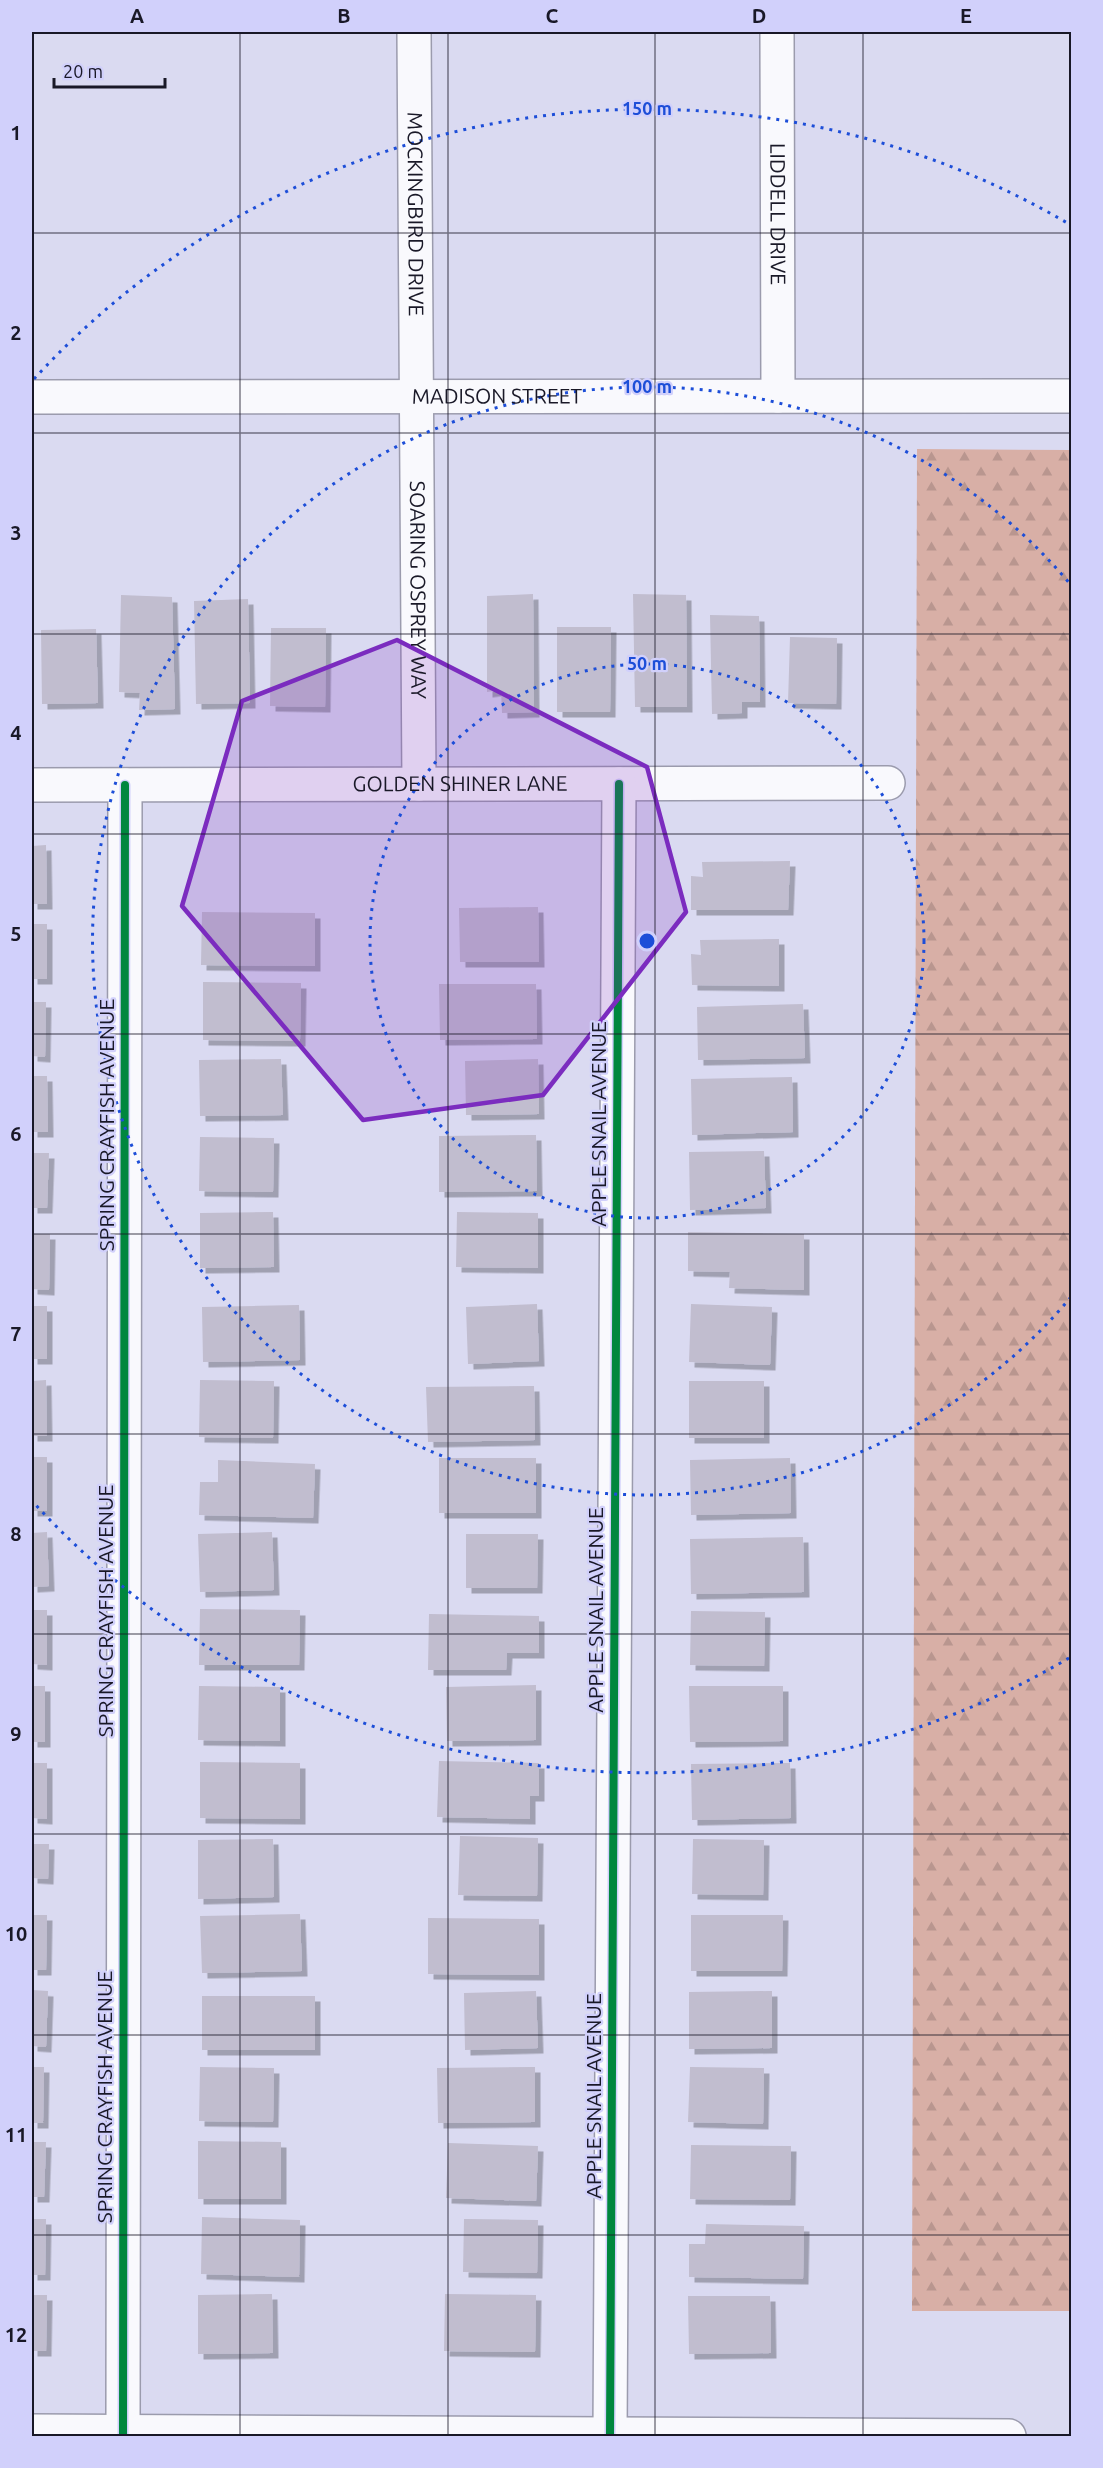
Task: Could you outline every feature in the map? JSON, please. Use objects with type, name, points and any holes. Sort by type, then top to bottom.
[{"type":"street","name":"MOCKINGBIRD DRIVE","points":[[414,32],[416,397]]},
{"type":"street","name":"LIDDELL DRIVE","points":[[777,32],[778,396]]},
{"type":"street","name":"MADISON STREET","points":[[32,397],[1071,396]]},
{"type":"street","name":"SOARING OSPREY WAY","points":[[416,397],[419,784]]},
{"type":"street","name":"GOLDEN SHINER LANE","points":[[32,785],[888,783]]},
{"type":"street","name":"APPLE SNAIL AVENUE","points":[[610,2435],[619,784]]},
{"type":"street","name":"SPRING CRAYFISH AVENUE","points":[[123,2434],[125,785]]},
{"type":"street","points":[[32,2431],[123,2434],[1009,2436]]},
{"type":"highlighted area","points":[[397,640],[647,767],[686,912],[543,1095],[363,1120],[182,906],[242,701]]},
{"type":"green space","points":[[917,449],[1071,450],[1071,2311],[912,2311]]},
{"type":"building","points":[[533,594],[534,712],[502,713],[501,690],[487,692],[487,596]]},
{"type":"building","points":[[633,594],[686,595],[687,707],[635,707]]},
{"type":"building","points":[[121,595],[172,597],[175,709],[139,710],[140,693],[119,692]]},
{"type":"building","points":[[248,599],[250,703],[196,704],[194,601]]},
{"type":"building","points":[[710,615],[759,616],[760,702],[742,702],[742,713],[712,714]]},
{"type":"building","points":[[557,627],[611,627],[610,712],[557,712]]},
{"type":"building","points":[[271,628],[326,628],[325,707],[270,706]]},
{"type":"building","points":[[96,629],[98,703],[42,704],[41,630]]},
{"type":"building","points":[[790,637],[837,638],[836,704],[788,703]]},
{"type":"building","points":[[46,845],[47,904],[32,904],[32,846]]},
{"type":"building","points":[[790,861],[788,910],[691,910],[691,876],[703,877],[702,862]]},
{"type":"building","points":[[538,907],[539,962],[460,962],[459,908]]},
{"type":"building","points":[[202,912],[315,913],[315,966],[201,965]]},
{"type":"building","points":[[32,924],[47,924],[47,979],[32,979]]},
{"type":"building","points":[[779,939],[779,986],[692,985],[691,954],[701,955],[700,940]]},
{"type":"building","points":[[203,982],[301,983],[300,1041],[203,1040]]},
{"type":"building","points":[[439,984],[536,984],[537,1039],[440,1040]]},
{"type":"building","points":[[32,1002],[46,1002],[45,1057],[32,1056]]},
{"type":"building","points":[[803,1004],[805,1058],[698,1060],[697,1007]]},
{"type":"building","points":[[281,1059],[283,1115],[200,1116],[199,1060]]},
{"type":"building","points":[[538,1059],[539,1114],[466,1115],[465,1061]]},
{"type":"building","points":[[32,1076],[47,1076],[48,1132],[32,1132]]},
{"type":"building","points":[[792,1077],[793,1132],[692,1135],[691,1079]]},
{"type":"building","points":[[536,1135],[537,1191],[439,1192],[439,1136]]},
{"type":"building","points":[[200,1137],[274,1138],[273,1192],[199,1191]]},
{"type":"building","points":[[764,1151],[766,1208],[690,1210],[689,1152]]},
{"type":"building","points":[[32,1153],[49,1153],[47,1208],[32,1208]]},
{"type":"building","points":[[273,1212],[274,1267],[200,1268],[200,1213]]},
{"type":"building","points":[[457,1212],[538,1213],[538,1268],[456,1267]]},
{"type":"building","points":[[688,1232],[804,1234],[804,1290],[729,1288],[730,1272],[688,1271]]},
{"type":"building","points":[[32,1234],[50,1234],[49,1290],[32,1289]]},
{"type":"building","points":[[537,1304],[539,1361],[468,1364],[466,1307]]},
{"type":"building","points":[[691,1304],[772,1307],[770,1365],[689,1362]]},
{"type":"building","points":[[299,1305],[300,1360],[203,1362],[202,1307]]},
{"type":"building","points":[[32,1306],[47,1306],[47,1359],[32,1359]]},
{"type":"building","points":[[46,1380],[47,1436],[32,1436],[32,1381]]},
{"type":"building","points":[[200,1380],[274,1381],[273,1438],[199,1437]]},
{"type":"building","points":[[689,1381],[764,1381],[764,1438],[689,1438]]},
{"type":"building","points":[[534,1386],[535,1440],[428,1442],[426,1387]]},
{"type":"building","points":[[32,1457],[47,1457],[47,1511],[32,1511]]},
{"type":"building","points":[[439,1458],[536,1458],[536,1513],[439,1513]]},
{"type":"building","points":[[790,1458],[791,1513],[691,1515],[690,1460]]},
{"type":"building","points":[[218,1460],[315,1464],[313,1518],[199,1515],[200,1482],[218,1482]]},
{"type":"building","points":[[47,1532],[49,1586],[32,1587],[32,1533]]},
{"type":"building","points":[[272,1532],[274,1590],[200,1592],[198,1534]]},
{"type":"building","points":[[466,1534],[538,1534],[537,1588],[466,1588]]},
{"type":"building","points":[[803,1537],[804,1592],[691,1594],[690,1539]]},
{"type":"building","points":[[200,1609],[300,1610],[299,1665],[199,1665]]},
{"type":"building","points":[[32,1610],[47,1610],[47,1665],[32,1664]]},
{"type":"building","points":[[691,1611],[765,1612],[764,1666],[690,1665]]},
{"type":"building","points":[[429,1614],[539,1616],[539,1653],[507,1653],[506,1670],[428,1670]]},
{"type":"building","points":[[536,1685],[536,1740],[447,1741],[446,1687]]},
{"type":"building","points":[[32,1686],[45,1686],[45,1742],[32,1742]]},
{"type":"building","points":[[199,1686],[280,1687],[280,1741],[198,1740]]},
{"type":"building","points":[[689,1686],[783,1686],[783,1741],[690,1742]]},
{"type":"building","points":[[439,1761],[539,1763],[539,1796],[530,1796],[530,1819],[437,1817]]},
{"type":"building","points":[[200,1762],[300,1763],[300,1819],[200,1818]]},
{"type":"building","points":[[32,1763],[47,1763],[47,1819],[32,1818]]},
{"type":"building","points":[[790,1763],[791,1818],[692,1820],[691,1764]]},
{"type":"building","points":[[460,1836],[538,1838],[537,1896],[458,1895]]},
{"type":"building","points":[[273,1839],[274,1897],[198,1899],[198,1840]]},
{"type":"building","points":[[693,1839],[764,1840],[763,1895],[692,1894]]},
{"type":"building","points":[[32,1844],[49,1844],[48,1879],[32,1878]]},
{"type":"building","points":[[300,1914],[302,1971],[202,1973],[200,1916]]},
{"type":"building","points":[[32,1915],[47,1915],[46,1970],[32,1970]]},
{"type":"building","points":[[691,1915],[783,1915],[782,1971],[691,1971]]},
{"type":"building","points":[[428,1918],[539,1919],[539,1975],[428,1974]]},
{"type":"building","points":[[32,1990],[48,1991],[46,2047],[32,2046]]},
{"type":"building","points":[[536,1991],[538,2048],[465,2050],[464,1993]]},
{"type":"building","points":[[772,1991],[772,2048],[689,2049],[689,1992]]},
{"type":"building","points":[[202,1996],[315,1996],[315,2050],[202,2050]]},
{"type":"building","points":[[32,2067],[44,2067],[43,2123],[32,2123]]},
{"type":"building","points":[[200,2067],[274,2068],[273,2122],[199,2121]]},
{"type":"building","points":[[535,2067],[535,2122],[438,2123],[437,2068]]},
{"type":"building","points":[[690,2067],[764,2068],[763,2124],[688,2122]]},
{"type":"building","points":[[198,2141],[281,2142],[281,2199],[198,2199]]},
{"type":"building","points":[[32,2142],[46,2142],[44,2197],[32,2197]]},
{"type":"building","points":[[448,2143],[538,2146],[536,2201],[446,2198]]},
{"type":"building","points":[[691,2145],[791,2146],[790,2200],[690,2199]]},
{"type":"building","points":[[202,2217],[300,2220],[299,2277],[201,2274]]},
{"type":"building","points":[[32,2219],[46,2219],[45,2275],[32,2275]]},
{"type":"building","points":[[464,2219],[538,2220],[537,2273],[463,2272]]},
{"type":"building","points":[[706,2224],[804,2226],[803,2279],[689,2277],[689,2244],[705,2244]]},
{"type":"building","points":[[272,2294],[273,2353],[198,2354],[198,2295]]},
{"type":"building","points":[[445,2294],[536,2295],[535,2352],[444,2351]]},
{"type":"building","points":[[32,2295],[47,2295],[46,2351],[32,2351]]},
{"type":"building","points":[[688,2296],[770,2296],[771,2353],[689,2354]]},
{"type":"cycle path","points":[[610,2436],[619,784]]},
{"type":"cycle path","points":[[123,2436],[125,785]]}]
